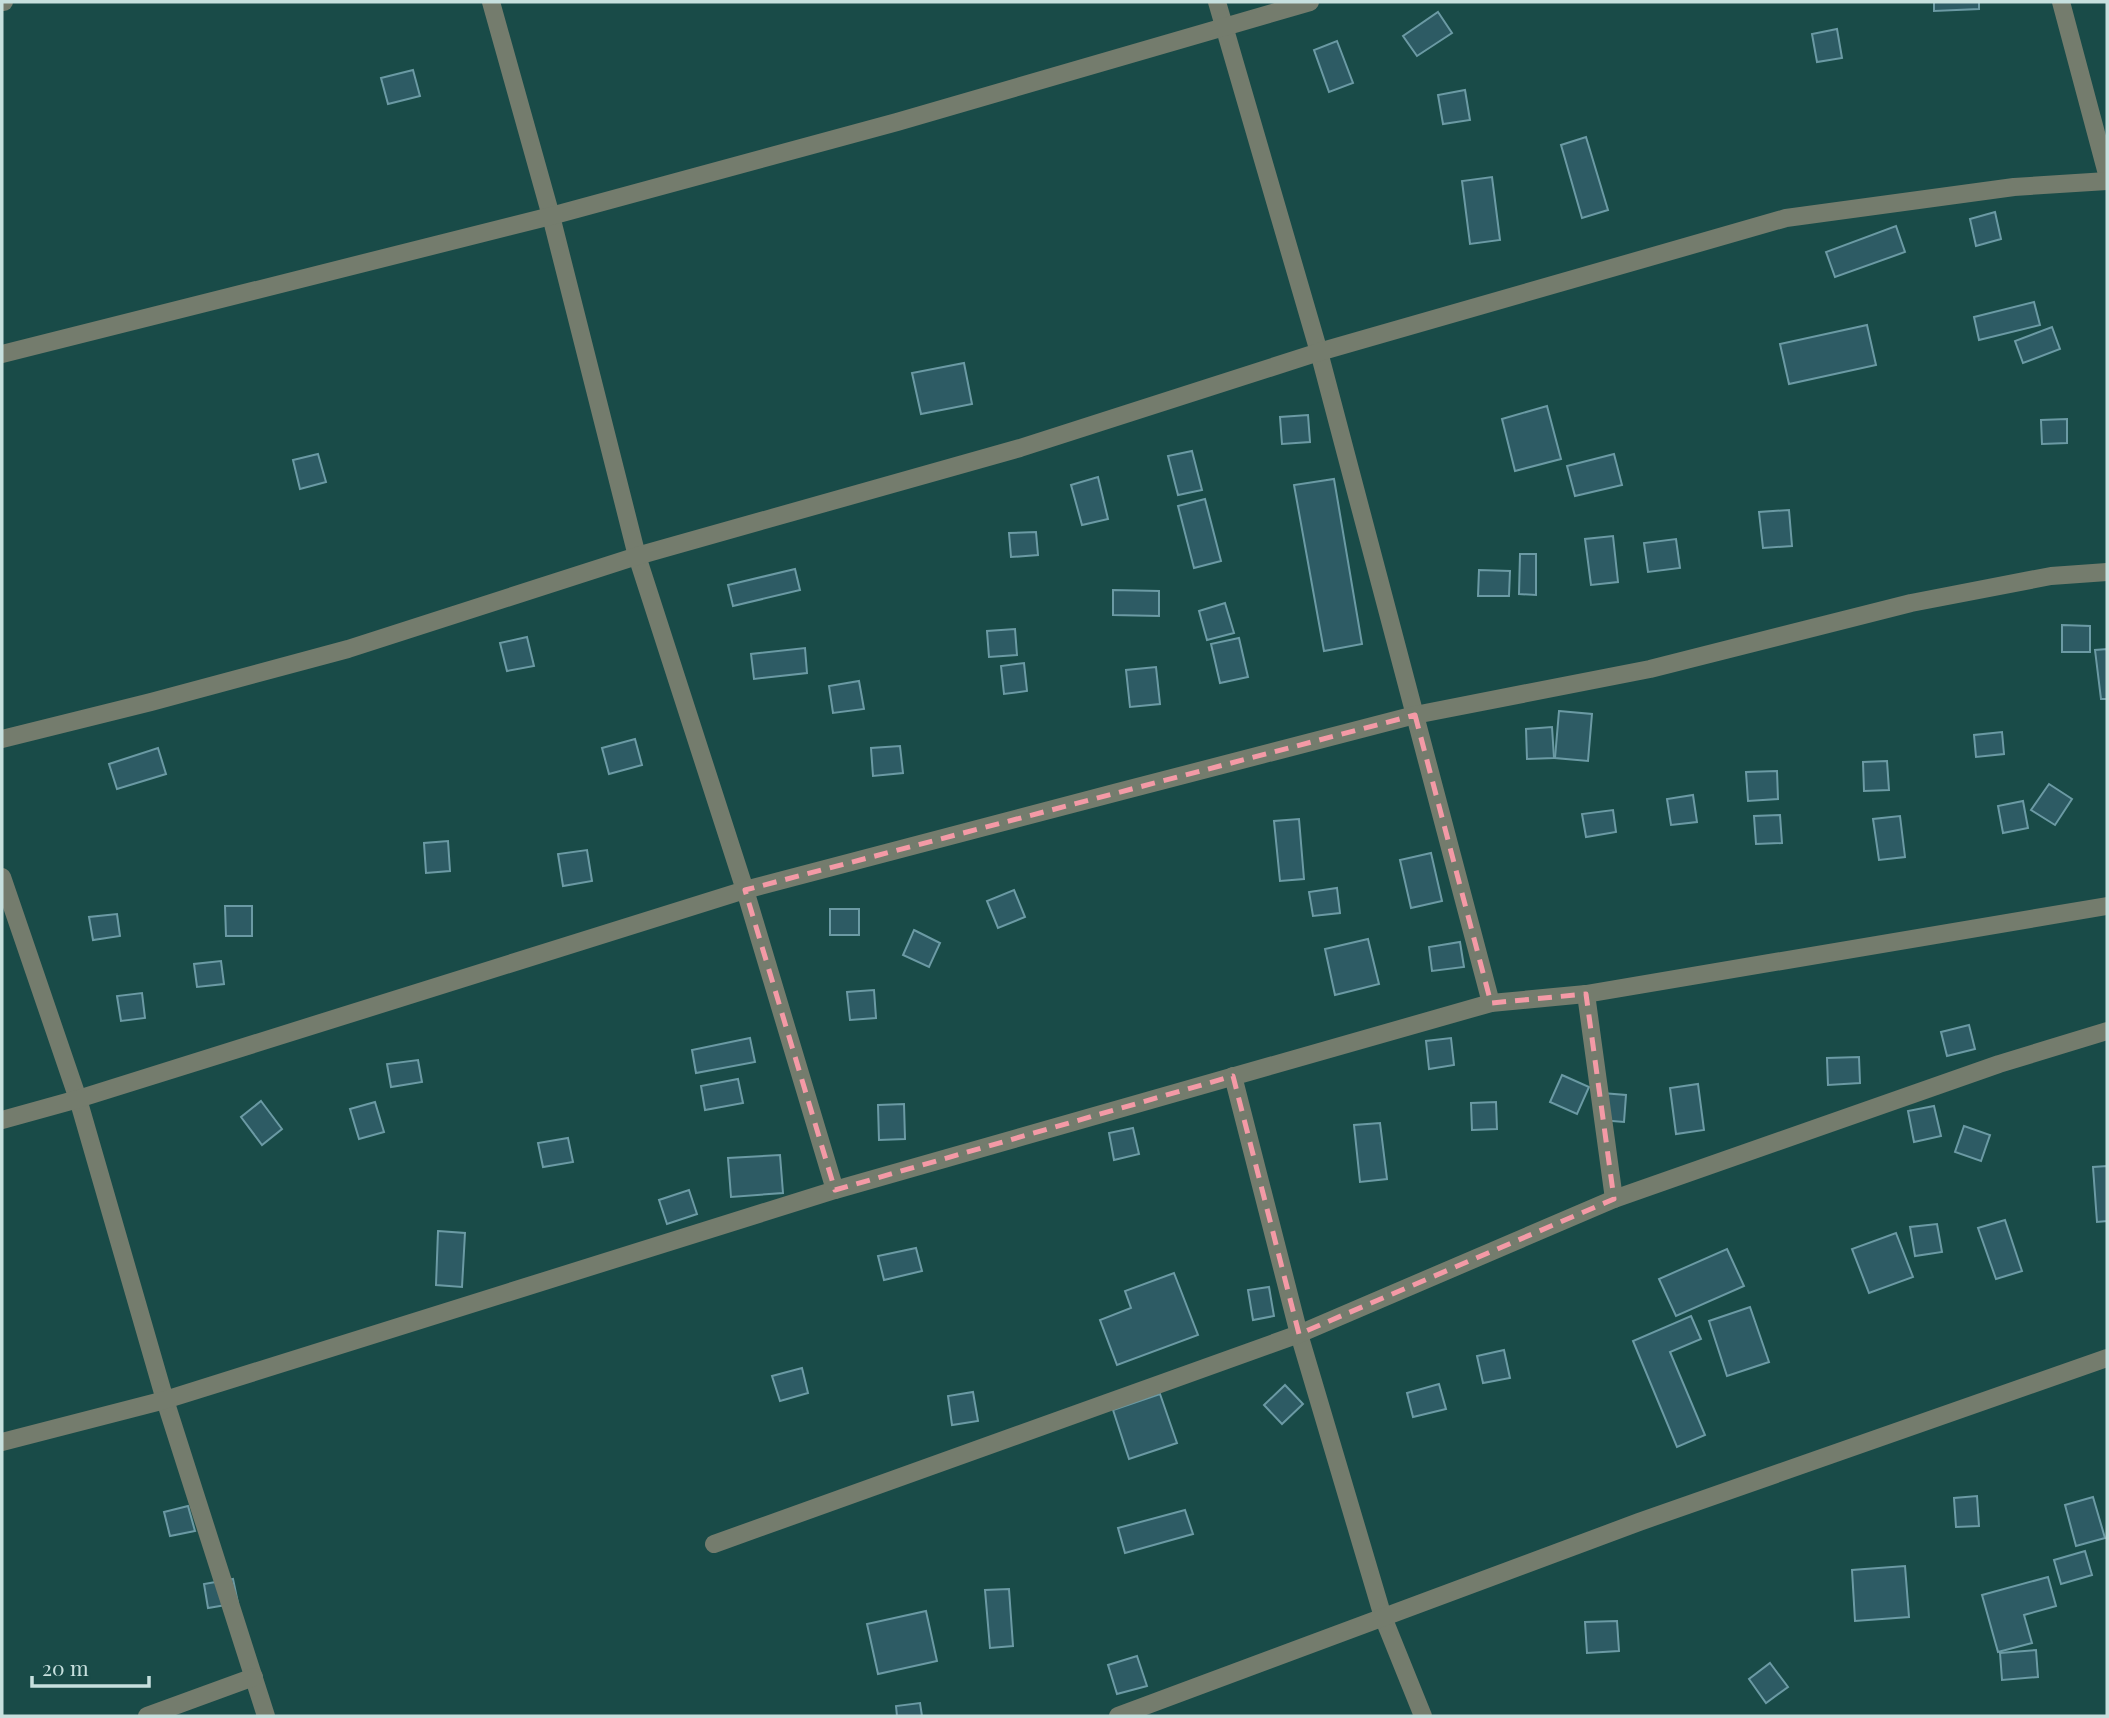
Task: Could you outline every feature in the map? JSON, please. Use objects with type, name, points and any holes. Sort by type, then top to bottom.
[{"type":"street","points":[[491,2],[551,216],[637,556],[745,890],[835,1190]]},
{"type":"street","points":[[1217,2],[1319,352],[1491,1003]]},
{"type":"street","points":[[2,354],[551,216],[897,122],[1310,2]]},
{"type":"street","points":[[2062,2],[2107,174]]},
{"type":"street","points":[[2,739],[348,649],[637,556],[1020,448],[1319,352],[1786,218],[2014,187],[2107,181]]},
{"type":"street","points":[[2,1119],[78,1099],[745,890],[1415,715],[1650,669],[1911,603],[2050,576],[2107,572]]},
{"type":"street","points":[[2,877],[78,1099],[165,1400],[266,1716]]},
{"type":"street","points":[[2,1442],[165,1400],[835,1190],[1491,1003],[1586,994],[2107,906]]},
{"type":"street","points":[[1586,994],[1614,1199]]},
{"type":"street","points":[[714,1544],[1299,1334],[1614,1199],[1999,1064],[2107,1031]]},
{"type":"street","points":[[1233,1076],[1299,1334],[1383,1617],[1423,1716]]},
{"type":"street","points":[[1118,1716],[1639,1522],[2107,1358]]},
{"type":"street","points":[[147,1716],[254,1677]]},
{"type":"highlighted area","points":[[1415,715],[1491,1003],[1586,994],[1614,1199],[1299,1334],[1233,1076],[835,1190],[745,890]]},
{"type":"building","points":[[1934,2],[1979,2],[1979,9],[1934,11]]},
{"type":"building","points":[[1438,12],[1452,33],[1417,56],[1403,36]]},
{"type":"building","points":[[1837,29],[1842,58],[1817,62],[1812,34]]},
{"type":"building","points":[[1337,41],[1353,83],[1329,92],[1314,50]]},
{"type":"building","points":[[413,70],[420,96],[388,104],[381,78]]},
{"type":"building","points":[[1465,90],[1470,120],[1443,124],[1438,95]]},
{"type":"building","points":[[1586,137],[1608,210],[1582,218],[1561,145]]},
{"type":"building","points":[[1492,177],[1500,240],[1470,244],[1462,181]]},
{"type":"building","points":[[1995,212],[2001,239],[1976,246],[1970,219]]},
{"type":"building","points":[[1896,226],[1905,252],[1835,277],[1826,252]]},
{"type":"building","points":[[2034,302],[2040,325],[1979,340],[1974,317]]},
{"type":"building","points":[[1867,325],[1876,365],[1789,384],[1780,344]]},
{"type":"building","points":[[2052,327],[2060,349],[2023,363],[2015,341]]},
{"type":"building","points":[[964,363],[972,404],[921,414],[912,373]]},
{"type":"building","points":[[1547,406],[1561,459],[1515,471],[1502,419]]},
{"type":"building","points":[[1308,415],[1310,442],[1282,444],[1280,417]]},
{"type":"building","points":[[2067,419],[2067,443],[2042,444],[2041,420]]},
{"type":"building","points":[[1192,451],[1202,490],[1178,495],[1168,456]]},
{"type":"building","points":[[318,454],[326,482],[300,489],[293,460]]},
{"type":"building","points":[[1614,454],[1622,485],[1575,496],[1567,466]]},
{"type":"building","points":[[1098,477],[1108,519],[1082,525],[1071,485]]},
{"type":"building","points":[[1334,479],[1362,644],[1324,651],[1294,485]]},
{"type":"building","points":[[1205,499],[1221,561],[1194,568],[1178,506]]},
{"type":"building","points":[[1789,510],[1792,546],[1763,548],[1759,512]]},
{"type":"building","points":[[1036,532],[1038,555],[1011,557],[1009,533]]},
{"type":"building","points":[[1613,536],[1618,582],[1591,585],[1585,539]]},
{"type":"building","points":[[1676,539],[1680,568],[1648,572],[1644,543]]},
{"type":"building","points":[[1520,554],[1536,554],[1536,595],[1519,594]]},
{"type":"building","points":[[795,569],[800,590],[733,606],[728,585]]},
{"type":"building","points":[[1479,570],[1510,571],[1509,596],[1478,596]]},
{"type":"building","points":[[1113,590],[1159,591],[1159,616],[1113,615]]},
{"type":"building","points":[[1225,603],[1234,633],[1207,640],[1199,611]]},
{"type":"building","points":[[2062,625],[2090,626],[2090,652],[2062,652]]},
{"type":"building","points":[[1015,629],[1017,655],[989,657],[987,631]]},
{"type":"building","points":[[527,637],[534,666],[507,671],[500,643]]},
{"type":"building","points":[[1239,638],[1248,677],[1220,683],[1211,644]]},
{"type":"building","points":[[805,648],[807,673],[754,679],[751,654]]},
{"type":"building","points":[[2107,649],[2107,699],[2101,699],[2095,650]]},
{"type":"building","points":[[1024,663],[1027,691],[1004,694],[1001,666]]},
{"type":"building","points":[[1156,667],[1160,704],[1130,707],[1126,670]]},
{"type":"building","points":[[859,681],[864,709],[833,713],[829,686]]},
{"type":"building","points":[[1559,711],[1592,714],[1588,761],[1555,758]]},
{"type":"building","points":[[1552,727],[1554,758],[1527,759],[1526,729]]},
{"type":"building","points":[[2002,732],[2004,754],[1976,757],[1974,735]]},
{"type":"building","points":[[635,739],[642,765],[609,774],[602,748]]},
{"type":"building","points":[[900,746],[903,773],[873,776],[871,748]]},
{"type":"building","points":[[158,748],[166,774],[117,789],[109,764]]},
{"type":"building","points":[[1887,761],[1889,790],[1864,791],[1863,762]]},
{"type":"building","points":[[1777,771],[1778,799],[1748,801],[1746,772]]},
{"type":"building","points":[[2049,784],[2072,799],[2055,825],[2031,810]]},
{"type":"building","points":[[1693,795],[1697,822],[1671,825],[1667,799]]},
{"type":"building","points":[[2023,801],[2028,828],[2003,833],[1998,806]]},
{"type":"building","points":[[1613,810],[1616,832],[1586,837],[1582,814]]},
{"type":"building","points":[[1780,815],[1782,843],[1756,844],[1754,816]]},
{"type":"building","points":[[1900,816],[1905,857],[1879,860],[1873,819]]},
{"type":"building","points":[[1299,819],[1304,879],[1280,881],[1274,821]]},
{"type":"building","points":[[448,841],[450,871],[426,873],[424,843]]},
{"type":"building","points":[[587,850],[592,881],[563,886],[558,854]]},
{"type":"building","points":[[1431,853],[1442,901],[1411,908],[1400,860]]},
{"type":"building","points":[[1337,888],[1340,913],[1313,916],[1309,892]]},
{"type":"building","points":[[1014,890],[1025,917],[998,928],[987,901]]},
{"type":"building","points":[[225,906],[252,906],[252,936],[226,936]]},
{"type":"building","points":[[830,909],[859,909],[859,935],[830,935]]},
{"type":"building","points":[[117,914],[120,936],[93,940],[89,917]]},
{"type":"building","points":[[914,930],[940,943],[929,967],[903,955]]},
{"type":"building","points":[[1368,939],[1379,984],[1335,995],[1325,949]]},
{"type":"building","points":[[1460,942],[1464,967],[1432,971],[1429,947]]},
{"type":"building","points":[[221,961],[224,984],[197,987],[194,964]]},
{"type":"building","points":[[874,990],[876,1018],[850,1020],[847,992]]},
{"type":"building","points":[[142,993],[145,1018],[121,1021],[117,996]]},
{"type":"building","points":[[1969,1025],[1975,1049],[1947,1056],[1941,1032]]},
{"type":"building","points":[[750,1038],[755,1062],[696,1073],[692,1050]]},
{"type":"building","points":[[1451,1038],[1454,1065],[1429,1069],[1426,1041]]},
{"type":"building","points":[[1859,1057],[1860,1083],[1828,1085],[1827,1058]]},
{"type":"building","points":[[418,1060],[422,1082],[391,1087],[387,1064]]},
{"type":"building","points":[[1562,1075],[1589,1087],[1577,1114],[1550,1102]]},
{"type":"building","points":[[738,1079],[743,1103],[705,1110],[701,1086]]},
{"type":"building","points":[[1698,1084],[1704,1130],[1676,1134],[1670,1088]]},
{"type":"building","points":[[1602,1093],[1626,1095],[1624,1122],[1600,1120]]},
{"type":"building","points":[[261,1101],[282,1129],[262,1145],[241,1117]]},
{"type":"building","points":[[375,1102],[384,1132],[359,1139],[350,1109]]},
{"type":"building","points":[[1496,1102],[1497,1129],[1472,1130],[1471,1103]]},
{"type":"building","points":[[904,1104],[905,1139],[879,1140],[878,1105]]},
{"type":"building","points":[[1934,1106],[1941,1136],[1914,1142],[1908,1111]]},
{"type":"building","points":[[1380,1123],[1387,1179],[1360,1182],[1354,1125]]},
{"type":"building","points":[[1964,1126],[1990,1135],[1981,1161],[1955,1152]]},
{"type":"building","points":[[1133,1128],[1139,1154],[1114,1160],[1109,1133]]},
{"type":"building","points":[[568,1138],[573,1162],[543,1167],[538,1143]]},
{"type":"building","points":[[780,1155],[783,1193],[731,1197],[728,1158]]},
{"type":"building","points":[[2107,1166],[2107,1221],[2097,1222],[2093,1167]]},
{"type":"building","points":[[689,1190],[697,1214],[667,1224],[659,1200]]},
{"type":"building","points":[[2005,1220],[2022,1271],[1996,1279],[1978,1228]]},
{"type":"building","points":[[1937,1224],[1942,1252],[1915,1256],[1910,1227]]},
{"type":"building","points":[[438,1231],[465,1233],[462,1287],[436,1285]]},
{"type":"building","points":[[1896,1233],[1913,1277],[1869,1293],[1852,1249]]},
{"type":"building","points":[[916,1248],[922,1271],[884,1280],[878,1256]]},
{"type":"building","points":[[1727,1249],[1744,1286],[1676,1316],[1659,1279]]},
{"type":"building","points":[[1174,1273],[1198,1335],[1117,1365],[1100,1320],[1131,1308],[1125,1291]]},
{"type":"building","points":[[1269,1287],[1274,1316],[1253,1320],[1248,1290]]},
{"type":"building","points":[[1750,1307],[1769,1362],[1727,1376],[1709,1321]]},
{"type":"building","points":[[1691,1316],[1701,1339],[1670,1352],[1705,1435],[1677,1447],[1633,1341]]},
{"type":"building","points":[[1504,1350],[1510,1378],[1483,1383],[1477,1356]]},
{"type":"building","points":[[802,1368],[808,1393],[780,1401],[772,1376]]},
{"type":"building","points":[[1439,1384],[1446,1409],[1413,1417],[1407,1393]]},
{"type":"building","points":[[1285,1385],[1303,1404],[1282,1424],[1264,1405]]},
{"type":"building","points":[[973,1392],[978,1421],[952,1425],[948,1396]]},
{"type":"building","points":[[1160,1394],[1177,1443],[1129,1459],[1113,1410]]},
{"type":"building","points":[[1977,1496],[1979,1526],[1956,1527],[1954,1498]]},
{"type":"building","points":[[2093,1497],[2105,1538],[2076,1546],[2065,1505]]},
{"type":"building","points":[[188,1506],[195,1531],[170,1536],[164,1512]]},
{"type":"building","points":[[1185,1510],[1193,1534],[1125,1553],[1118,1528]]},
{"type":"building","points":[[2085,1551],[2092,1575],[2061,1584],[2054,1560]]},
{"type":"building","points":[[1905,1566],[1909,1617],[1855,1621],[1852,1570]]},
{"type":"building","points":[[2048,1577],[2056,1606],[2024,1615],[2032,1643],[1998,1652],[1982,1595]]},
{"type":"building","points":[[233,1579],[238,1603],[208,1608],[204,1584]]},
{"type":"building","points":[[1009,1589],[1013,1646],[990,1648],[985,1590]]},
{"type":"building","points":[[926,1611],[937,1661],[878,1674],[867,1624]]},
{"type":"building","points":[[1617,1621],[1619,1651],[1587,1653],[1585,1622]]},
{"type":"building","points":[[2036,1650],[2038,1677],[2002,1680],[2000,1653]]},
{"type":"building","points":[[1137,1656],[1147,1686],[1117,1694],[1108,1665]]},
{"type":"building","points":[[1770,1663],[1788,1687],[1766,1703],[1749,1679]]},
{"type":"building","points":[[920,1703],[922,1716],[897,1716],[896,1706]]}]
